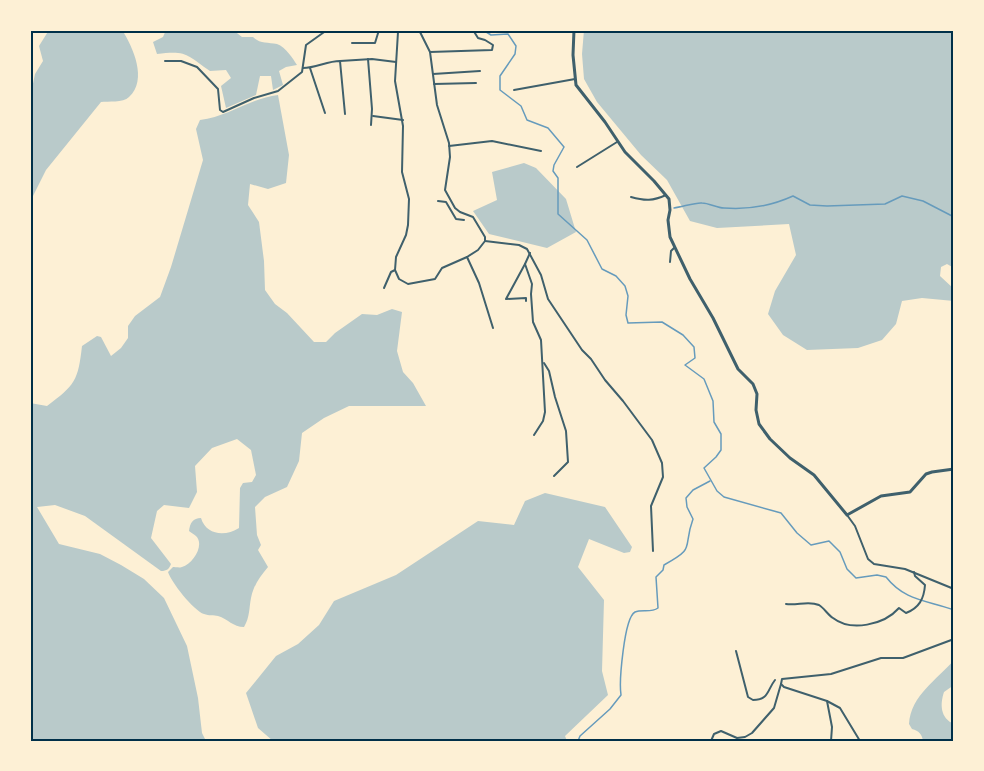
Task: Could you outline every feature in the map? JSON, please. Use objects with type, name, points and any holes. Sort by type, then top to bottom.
[{"type":"street","points":[[165,62],[181,61],[197,67],[218,89],[220,110],[223,112],[285,87],[302,72],[306,45],[327,30]]},
{"type":"street","points":[[352,43],[375,43],[379,30]]},
{"type":"street","points":[[390,30],[398,31],[396,86],[403,120],[402,172],[409,199],[406,235],[396,258],[395,270],[399,279],[411,284],[435,279],[442,268],[467,257],[478,250],[485,241]]},
{"type":"street","points":[[419,30],[430,52],[437,105],[449,147],[449,167],[444,184],[447,196],[460,213],[473,217],[485,241]]},
{"type":"street","points":[[430,52],[492,50],[493,45],[485,39],[478,38],[473,30]]},
{"type":"street","points":[[574,30],[573,55],[576,86],[617,142],[666,195],[670,210],[668,231],[738,369],[753,384],[757,394],[756,410],[759,424],[770,439],[790,458],[814,476],[847,515],[855,526],[865,553],[872,562],[914,572],[954,589]]},
{"type":"street","points":[[303,68],[330,61],[368,59],[396,62]]},
{"type":"street","points":[[368,59],[371,125]]},
{"type":"street","points":[[340,61],[345,114]]},
{"type":"street","points":[[310,68],[326,113]]},
{"type":"street","points":[[433,74],[480,71]]},
{"type":"street","points":[[514,90],[575,79]]},
{"type":"street","points":[[434,84],[476,82]]},
{"type":"street","points":[[372,115],[403,120]]},
{"type":"street","points":[[449,147],[492,141],[541,150]]},
{"type":"street","points":[[577,167],[617,142]]},
{"type":"street","points":[[631,197],[653,201],[666,195]]},
{"type":"street","points":[[438,201],[446,202],[456,219],[464,220]]},
{"type":"street","points":[[485,241],[524,246],[530,253],[548,298],[582,350],[652,440],[660,458],[663,477],[651,506],[653,551]]},
{"type":"street","points":[[670,262],[671,251],[675,248]]},
{"type":"street","points":[[526,301],[526,298],[506,299],[530,253]]},
{"type":"street","points":[[467,257],[479,284],[493,328]]},
{"type":"street","points":[[525,264],[532,284],[533,322],[541,340],[543,361],[545,412],[543,421],[534,435]]},
{"type":"street","points":[[384,288],[391,272],[395,270]]},
{"type":"street","points":[[543,361],[549,371],[566,431],[568,462],[554,476]]},
{"type":"street","points":[[847,515],[881,496],[910,492],[926,474],[954,469]]},
{"type":"street","points":[[786,604],[819,605],[833,618],[854,627],[874,623],[886,618],[899,608],[906,613],[913,610],[921,602],[925,585],[915,576],[914,572]]},
{"type":"street","points":[[711,741],[714,734],[721,731],[737,738],[752,733],[774,708],[780,681],[785,678],[831,674],[881,658],[903,658],[954,639]]},
{"type":"street","points":[[736,651],[748,697],[753,700],[764,698],[769,694],[775,680]]},
{"type":"street","points":[[781,684],[840,708],[860,741]]},
{"type":"street","points":[[827,701],[832,728],[831,741]]},
{"type":"shaded area","points":[[49,30],[122,30],[137,64],[137,82],[135,90],[126,99],[101,102],[46,170],[33,196],[30,197],[30,98],[35,74],[43,61],[39,46]]},
{"type":"shaded area","points":[[166,30],[233,30],[242,37],[253,37],[261,42],[277,44],[289,53],[297,65],[279,71],[283,85],[273,90],[271,76],[260,76],[256,95],[226,108],[221,86],[231,78],[226,70],[210,71],[181,53],[157,54],[153,42],[163,37]]},
{"type":"shaded area","points":[[584,30],[954,30],[954,268],[947,264],[941,267],[940,276],[954,289],[954,301],[922,298],[902,301],[896,324],[882,340],[858,348],[807,350],[783,335],[768,314],[775,291],[796,255],[789,224],[717,228],[690,221],[667,180],[641,155],[597,102],[584,79],[582,54]]},
{"type":"shaded area","points":[[278,95],[289,155],[286,183],[268,189],[250,184],[248,205],[259,222],[265,290],[275,304],[287,313],[314,342],[326,342],[362,314],[377,315],[392,309],[402,312],[397,351],[403,372],[413,383],[426,406],[349,406],[324,418],[302,433],[299,461],[287,487],[265,497],[255,507],[257,535],[261,545],[258,550],[268,567],[254,589],[244,627],[237,626],[218,616],[200,612],[183,596],[168,572],[173,567],[186,565],[196,554],[198,540],[189,531],[194,520],[201,518],[207,528],[217,533],[228,533],[239,528],[240,488],[243,483],[252,482],[256,475],[251,450],[237,439],[212,448],[195,466],[197,492],[189,508],[164,505],[157,511],[151,538],[171,564],[165,571],[161,571],[85,516],[55,505],[37,507],[59,544],[100,554],[144,579],[164,598],[187,646],[198,698],[202,733],[206,741],[30,741],[30,403],[47,406],[64,393],[77,375],[82,346],[97,336],[101,337],[111,356],[121,348],[128,338],[128,326],[135,316],[160,297],[203,160],[196,129],[200,120]]},
{"type":"shaded area","points":[[524,163],[536,168],[566,199],[576,232],[547,248],[489,234],[473,211],[497,200],[492,172]]},
{"type":"shaded area","points":[[545,493],[605,507],[632,547],[630,552],[624,553],[589,539],[578,567],[604,600],[602,671],[608,695],[565,736],[567,741],[273,741],[258,728],[246,693],[276,656],[298,644],[319,625],[334,601],[396,575],[478,521],[514,525],[525,501]]},
{"type":"shaded area","points":[[954,660],[954,685],[944,692],[942,706],[946,718],[954,724],[954,741],[923,741],[920,733],[912,729],[909,724],[914,705]]},
{"type":"waterway","points":[[483,30],[491,35],[508,34],[516,46],[515,54],[500,76],[500,90],[521,106],[527,120],[548,128],[564,147],[553,171],[558,178],[558,214],[587,240],[602,269],[616,276],[625,286],[628,296],[626,315],[628,323],[662,322],[683,335],[694,347],[695,358],[685,365],[704,379],[713,401],[714,422],[721,434],[721,450],[704,468],[717,491],[724,497],[781,513],[797,533],[811,545],[829,541],[840,552],[847,569],[856,578],[877,575],[886,577],[908,595],[954,610]]},
{"type":"waterway","points":[[674,208],[700,203],[721,208],[751,208],[793,196],[810,205],[885,204],[902,196],[923,201],[954,217]]},
{"type":"waterway","points":[[578,741],[580,736],[610,709],[621,695],[623,651],[631,617],[635,612],[658,608],[656,577],[663,570],[664,565],[681,554],[687,546],[693,519],[687,507],[686,498],[693,490],[710,481]]}]
